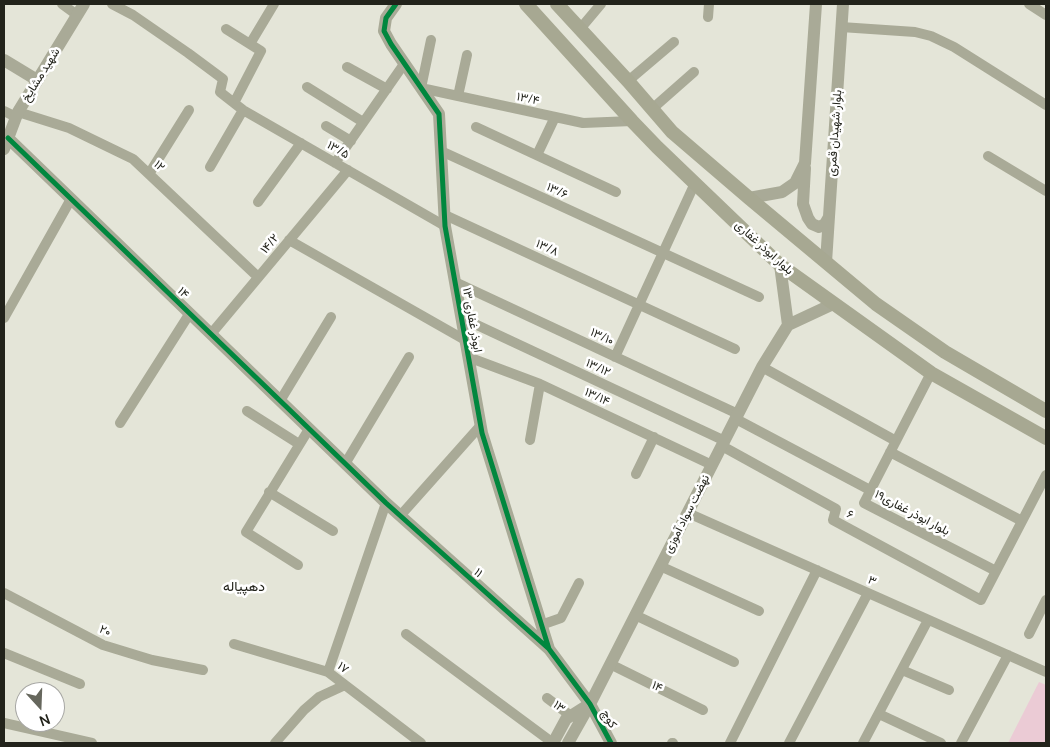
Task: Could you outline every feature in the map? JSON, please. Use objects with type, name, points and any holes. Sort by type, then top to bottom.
[{"type":"main road","name":"بلوار ابوذر غفاری","points":[[526,4],[632,121],[780,265],[931,373],[1046,438]]},
{"type":"main road","points":[[557,4],[672,132],[876,304],[945,352],[1013,392],[1045,407]]},
{"type":"main road","points":[[1003,412],[1013,392]]},
{"type":"street","points":[[62,4],[81,9]]},
{"type":"street","name":"۱۳/۵","points":[[112,4],[133,15],[188,52],[223,79],[220,92],[244,110],[335,163],[445,220]]},
{"type":"street","points":[[250,44],[274,4]]},
{"type":"street","name":"۱۳ ابوذر غفاری","points":[[396,4],[386,18],[384,31],[404,64],[439,114],[445,220],[480,425],[549,650]]},
{"type":"street","points":[[580,28],[601,4]]},
{"type":"street","points":[[708,17],[709,4]]},
{"type":"street","points":[[816,4],[803,204],[812,224],[819,227],[825,224],[829,217]]},
{"type":"street","name":"بلوار شهیدان قمری","points":[[826,262],[843,4]]},
{"type":"street","points":[[1029,4],[1046,15]]},
{"type":"street","name":"شهید مشایخ","points":[[6,144],[17,115],[81,9]]},
{"type":"street","points":[[841,26],[915,32],[931,36],[954,47],[1046,105]]},
{"type":"street","points":[[226,29],[261,51],[234,103]]},
{"type":"street","points":[[421,88],[431,40]]},
{"type":"street","points":[[628,81],[674,42]]},
{"type":"street","points":[[458,96],[466,55]]},
{"type":"street","points":[[4,60],[37,80]]},
{"type":"street","points":[[335,163],[404,64]]},
{"type":"street","points":[[347,67],[386,89]]},
{"type":"street","points":[[652,109],[694,72]]},
{"type":"street","points":[[307,88],[364,122]]},
{"type":"street","name":"۱۳/۴","points":[[421,88],[583,123],[632,121]]},
{"type":"street","points":[[149,174],[189,110]]},
{"type":"street","points":[[210,167],[244,110]]},
{"type":"street","name":"۱۲","points":[[4,112],[69,128],[133,159],[258,277]]},
{"type":"street","points":[[537,155],[555,117]]},
{"type":"street","points":[[326,126],[351,141]]},
{"type":"street","points":[[476,127],[616,192]]},
{"type":"street","points":[[258,202],[301,143]]},
{"type":"street","name":"۱۴","points":[[6,144],[71,199],[345,464]]},
{"type":"street","name":"۱۳/۶","points":[[441,151],[759,298]]},
{"type":"street","points":[[988,156],[1046,190]]},
{"type":"street","points":[[749,198],[782,192],[795,183],[805,163]]},
{"type":"street","name":"۱۴/۲","points":[[211,334],[348,170]]},
{"type":"street","points":[[615,357],[695,183]]},
{"type":"street","points":[[4,318],[71,199]]},
{"type":"street","name":"۱۳/۸","points":[[445,220],[639,305]]},
{"type":"street","points":[[289,240],[466,340]]},
{"type":"street","points":[[780,265],[788,325],[834,304]]},
{"type":"street","name":"۱۳/۱۰","points":[[455,282],[737,417],[870,490]]},
{"type":"street","points":[[639,305],[734,349]]},
{"type":"street","points":[[120,423],[190,314]]},
{"type":"street","points":[[280,401],[330,317]]},
{"type":"street","name":"۱۳/۱۲","points":[[462,318],[723,443]]},
{"type":"street","name":"نهضت سواد آموزی","points":[[568,743],[590,704],[762,368],[788,325]]},
{"type":"street","points":[[345,464],[409,357]]},
{"type":"street","name":"۱۳/۱۴","points":[[468,357],[540,384],[712,465]]},
{"type":"street","points":[[762,368],[896,442]]},
{"type":"street","name":"بلوار ابوذر غفاری۱۹","points":[[931,373],[864,503],[996,571]]},
{"type":"street","points":[[530,440],[540,384]]},
{"type":"street","points":[[247,411],[299,444]]},
{"type":"street","points":[[400,516],[480,425]]},
{"type":"street","points":[[298,564],[246,532],[309,429]]},
{"type":"street","points":[[636,474],[654,437]]},
{"type":"street","name":"۶","points":[[723,443],[836,509],[833,520],[981,600],[996,571]]},
{"type":"street","points":[[890,452],[1022,521]]},
{"type":"street","name":"۱۱","points":[[345,464],[549,650],[590,704]]},
{"type":"street","points":[[996,571],[1046,475]]},
{"type":"street","points":[[269,492],[333,531]]},
{"type":"street","points":[[328,672],[386,503]]},
{"type":"street","name":"۳","points":[[688,513],[1046,672]]},
{"type":"street","points":[[660,566],[760,611]]},
{"type":"street","points":[[730,743],[816,570]]},
{"type":"street","points":[[541,625],[561,618],[579,584]]},
{"type":"street","name":"۲۰","points":[[4,593],[103,645],[152,660],[204,670]]},
{"type":"street","points":[[788,743],[868,593]]},
{"type":"street","points":[[1029,634],[1046,600]]},
{"type":"street","points":[[635,615],[734,662]]},
{"type":"street","points":[[863,743],[928,620]]},
{"type":"street","points":[[406,634],[553,743],[566,719],[590,704]]},
{"type":"street","name":"۱۷","points":[[234,644],[328,672],[421,743]]},
{"type":"street","points":[[4,653],[80,684]]},
{"type":"street","points":[[961,743],[1008,655]]},
{"type":"street","name":"۱۴","points":[[610,664],[703,710]]},
{"type":"street","points":[[902,670],[949,690]]},
{"type":"street","points":[[275,743],[319,696],[345,685]]},
{"type":"street","name":"۱۳","points":[[547,698],[571,716]]},
{"type":"street","name":"کوچ","points":[[590,704],[611,743]]},
{"type":"street","points":[[879,714],[941,743]]},
{"type":"street","points":[[4,723],[68,741],[92,743]]},
{"type":"shaded area","points":[[1039,682],[1046,685],[1046,743],[1008,743]]},
{"type":"cycle path","points":[[396,4],[386,18],[384,31],[439,114],[445,226],[482,433],[549,649]]},
{"type":"cycle path","points":[[8,138],[386,503],[549,649],[590,704],[611,743]]},
{"type":"district","name":"دهپیاله","points":[[244,587]]}]
